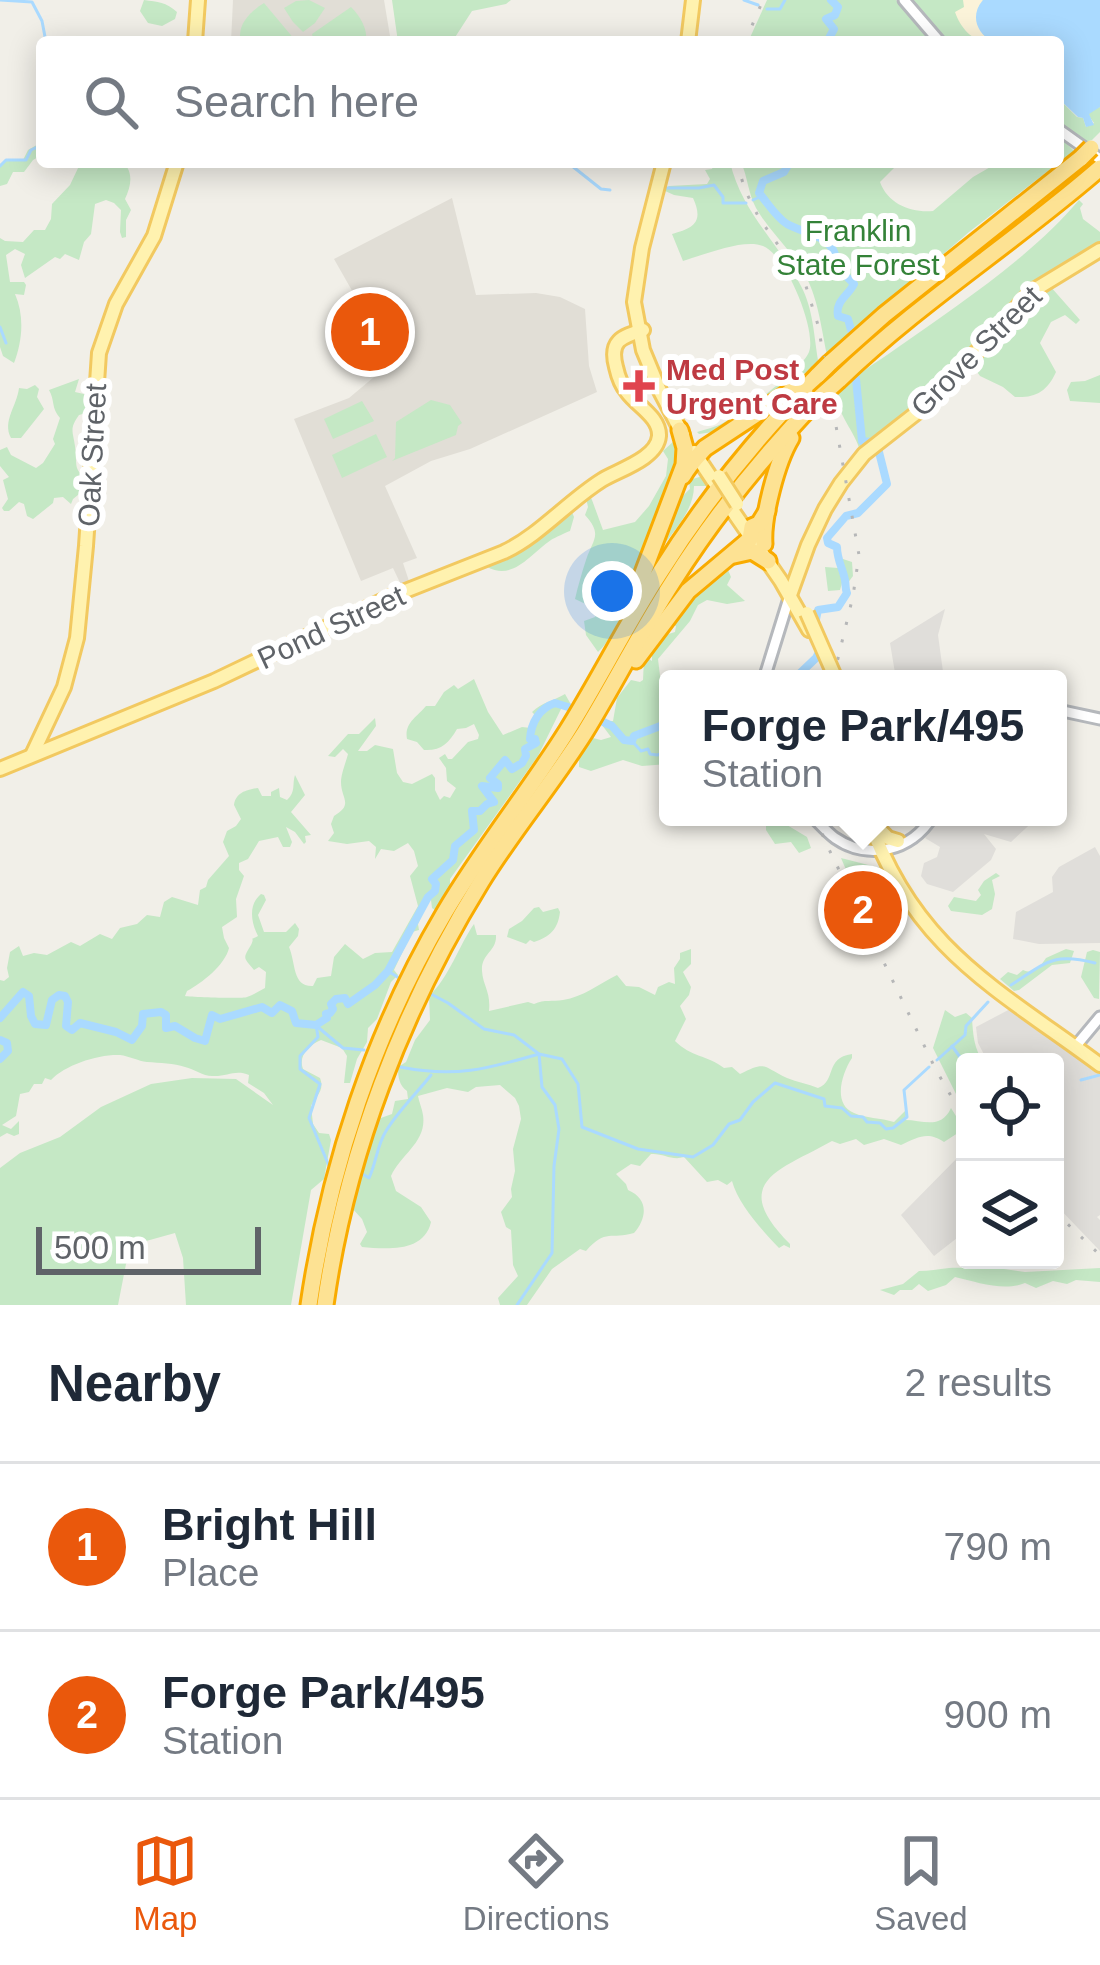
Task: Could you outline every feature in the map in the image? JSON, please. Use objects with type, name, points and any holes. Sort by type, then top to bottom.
[{"type":"highway","points":[[309,1305],[343,1150],[361,1093],[418,959],[464,880],[565,734],[681,539],[750,449],[825,367],[898,303],[1094,155]]},
{"type":"highway","points":[[589,726],[660,602],[755,468],[836,382],[916,312],[1020,235],[1094,155]]},
{"type":"highway","points":[[587,697],[626,617],[676,489],[686,455],[684,431],[710,437],[735,428],[825,367]]},
{"type":"highway","points":[[721,562],[748,551],[758,554],[785,448],[820,399]]},
{"type":"highway","points":[[676,489],[689,466],[709,467],[735,428]]},
{"type":"highway","points":[[325,1305],[335,1245],[368,1122],[434,964],[480,884],[683,597],[721,562],[760,544]]},
{"type":"main road","points":[[195,36],[198,0]]},
{"type":"main road","points":[[689,36],[693,0]]},
{"type":"main road","name":"Oak Street","points":[[39,749],[69,676],[77,638],[99,353],[116,304],[154,236],[175,168]]},
{"type":"main road","points":[[663,168],[634,290],[653,376],[684,431],[791,591],[829,670]]},
{"type":"main road","name":"Grove Street","points":[[791,591],[825,508],[872,445],[931,402],[1037,287],[1100,250]]},
{"type":"main road","name":"Pond Street","points":[[0,769],[39,749],[214,681],[390,597],[508,550],[657,443],[658,428],[622,386],[614,361],[614,344],[640,331]]},
{"type":"main road","points":[[760,544],[792,571],[800,565]]},
{"type":"main road","points":[[782,618],[791,611],[804,616]]},
{"type":"main road","points":[[862,844],[868,842],[873,826]]},
{"type":"main road","points":[[876,826],[912,894],[950,947],[1100,1061]]},
{"type":"street","points":[[904,0],[935,36]]},
{"type":"street","points":[[1064,133],[1094,155]]},
{"type":"street","points":[[767,670],[791,591]]},
{"type":"street","points":[[1067,710],[1100,716]]},
{"type":"street","points":[[824,826],[845,844],[886,846],[920,826]]},
{"type":"street","points":[[827,826],[862,844],[886,846]]},
{"type":"street","points":[[1080,1046],[1100,1021]]},
{"type":"shaded area","points":[[233,0],[384,0],[390,36],[231,36]]},
{"type":"shaded area","points":[[452,198],[476,295],[536,293],[560,297],[585,309],[589,366],[597,392],[470,449],[431,461],[385,486],[417,558],[403,563],[410,584],[402,587],[393,568],[361,581],[294,419],[349,398],[380,372],[383,359],[371,324],[334,259]]},
{"type":"shaded area","points":[[945,609],[938,635],[943,670],[894,670],[890,643]]},
{"type":"shaded area","points":[[932,826],[1028,826],[1011,842],[984,834],[996,849],[991,860],[953,892],[927,884],[921,876],[924,863],[937,857],[940,847],[925,838]]},
{"type":"shaded area","points":[[1095,847],[1100,856],[1100,943],[1039,944],[1013,939],[1016,912],[1053,892],[1052,877],[1059,867]]},
{"type":"shaded area","points":[[1014,1007],[1100,1071],[1100,1251],[1064,1213],[1064,1053],[983,1053],[976,1027]]},
{"type":"shaded area","points":[[956,1159],[956,1239],[934,1256],[901,1215]]},
{"type":"green space","points":[[144,0],[169,6],[177,12],[175,19],[162,26],[148,23],[140,11]]},
{"type":"green space","points":[[309,0],[325,8],[303,32],[284,8]]},
{"type":"green space","points":[[392,0],[511,0],[472,11],[456,36],[397,36]]},
{"type":"green space","points":[[767,0],[896,0],[928,36],[751,36]]},
{"type":"green space","points":[[908,0],[983,0],[985,36],[937,36]]},
{"type":"green space","points":[[264,3],[292,36],[240,36],[250,14]]},
{"type":"green space","points":[[351,7],[366,36],[312,36]]},
{"type":"green space","points":[[1064,104],[1083,118],[1086,127],[1094,123],[1089,111],[1100,107],[1100,132],[1082,143],[1064,128]]},
{"type":"green space","name":"Franklin State Forest","points":[[1064,140],[1074,151],[1064,159]]},
{"type":"green space","points":[[36,145],[36,158],[0,186],[0,164],[23,160]]},
{"type":"green space","points":[[78,168],[127,168],[130,180],[125,199],[131,210],[126,237],[120,232],[121,210],[106,200],[95,204],[91,234],[79,260],[65,254],[55,257],[25,278],[21,265],[25,254],[15,249],[6,255],[10,282],[26,285],[24,295],[15,294],[21,329],[14,363],[3,356],[0,347],[0,238],[23,242],[34,230],[45,230],[52,204]]},
{"type":"green space","points":[[732,168],[752,212],[801,286],[811,313],[818,360],[720,431],[699,434],[732,418],[784,380],[804,360],[810,341],[790,278],[763,246],[735,246],[683,261],[672,234],[695,223],[696,206],[693,198],[663,190],[707,184],[710,179],[705,170]]},
{"type":"green space","name":"Franklin State Forest","points":[[743,168],[894,168],[880,182],[889,196],[901,206],[933,211],[989,168],[1052,168],[969,232],[827,355],[808,281],[756,208]]},
{"type":"green space","name":"Franklin State Forest","points":[[1079,200],[1083,219],[1100,232],[1100,246],[1041,279],[1002,314],[930,396],[860,451],[839,408],[837,393],[1016,261]]},
{"type":"green space","name":"Franklin State Forest","points":[[1046,286],[1080,320],[1076,324],[1065,315],[1051,322],[1040,343],[1056,372],[1040,392],[1015,397],[980,376],[972,365]]},
{"type":"green space","points":[[1100,375],[1100,403],[1070,401],[1071,382]]},
{"type":"green space","points":[[79,379],[75,392],[97,397],[97,410],[79,415],[72,430],[77,468],[94,482],[71,504],[63,497],[54,498],[33,519],[19,502],[4,511],[8,499],[3,480],[9,477],[0,466],[0,450],[7,447],[11,455],[36,468],[43,463],[55,444],[60,418],[49,390]]},
{"type":"green space","points":[[35,385],[44,409],[21,438],[11,438],[9,419],[19,388]]},
{"type":"green space","points":[[431,400],[450,405],[462,423],[456,435],[392,461],[396,422]]},
{"type":"green space","points":[[362,401],[374,421],[333,439],[324,419]]},
{"type":"green space","points":[[376,434],[387,457],[342,478],[332,455]]},
{"type":"green space","points":[[674,441],[678,450],[653,538],[626,606],[598,652],[586,635],[584,621],[595,617],[598,610],[575,599],[595,537],[585,515],[586,498],[590,496],[603,530],[635,522],[666,476],[668,459],[663,451]]},
{"type":"green space","points":[[703,476],[707,486],[694,486],[689,508],[666,542],[677,506],[690,489],[689,480]]},
{"type":"green space","points":[[568,512],[574,517],[570,531],[514,568],[487,567],[522,549]]},
{"type":"green space","points":[[840,558],[852,562],[853,576],[840,590],[828,591],[825,567],[838,568]]},
{"type":"green space","points":[[728,570],[727,585],[745,601],[707,600],[698,605],[658,659],[659,765],[623,760],[591,771],[579,767],[579,757],[593,738],[611,737],[599,721],[613,721],[617,698],[631,680],[643,680],[644,659],[652,661],[652,648],[662,636],[675,632],[676,626],[668,624],[671,619]]},
{"type":"green space","points":[[474,679],[503,735],[531,728],[532,712],[565,694],[573,708],[562,707],[538,756],[450,879],[435,910],[428,902],[419,930],[412,932],[394,970],[398,975],[368,1028],[350,1083],[344,1083],[347,1056],[342,1048],[321,1040],[303,1055],[303,1069],[321,1083],[311,1106],[313,1124],[331,1140],[324,1179],[311,1190],[291,1305],[186,1305],[183,1258],[175,1233],[139,1243],[126,1264],[118,1305],[0,1305],[0,1168],[20,1153],[60,1137],[101,1107],[151,1084],[236,1079],[273,1105],[248,1083],[249,1075],[244,1073],[209,1076],[176,1065],[111,1055],[73,1065],[20,1094],[16,1116],[2,1125],[11,1129],[19,1121],[19,1134],[0,1137],[0,980],[9,977],[10,952],[19,946],[23,956],[47,955],[71,942],[80,946],[100,934],[112,939],[120,928],[137,924],[147,915],[160,917],[164,902],[172,897],[198,905],[200,890],[229,856],[223,842],[227,831],[241,819],[234,805],[237,797],[258,788],[262,796],[271,796],[279,788],[280,797],[287,800],[295,775],[305,795],[291,812],[311,835],[305,836],[304,844],[286,827],[290,847],[283,847],[278,837],[259,841],[248,859],[239,863],[244,876],[236,899],[237,917],[222,927],[227,954],[185,996],[243,998],[265,988],[266,972],[259,967],[254,970],[245,958],[252,939],[258,936],[252,914],[261,894],[266,900],[258,915],[264,932],[286,932],[295,923],[299,929],[289,947],[301,983],[313,986],[317,978],[331,976],[334,957],[345,944],[363,959],[392,952],[418,906],[410,876],[418,866],[414,851],[408,843],[394,851],[381,849],[375,859],[376,847],[369,841],[328,841],[334,833],[334,816],[345,804],[341,782],[348,754],[343,749],[335,757],[328,756],[348,734],[359,734],[375,718],[376,726],[358,751],[375,745],[393,749],[403,782],[412,784],[432,774],[440,800],[450,798],[456,788],[447,781],[439,758],[445,754],[452,759],[468,742],[478,739],[474,724],[457,729],[444,745],[430,750],[407,739],[407,729],[444,692]]},
{"type":"green space","points":[[766,826],[789,826],[807,837],[811,848],[799,853],[791,842],[775,844]]},
{"type":"green space","points":[[841,858],[884,869],[891,884],[852,876]]},
{"type":"green space","points":[[996,873],[1000,876],[992,880],[992,909],[982,915],[951,911],[948,906],[954,897],[976,901],[984,881]]},
{"type":"green space","points":[[539,907],[543,912],[558,908],[552,932],[526,944],[507,937],[509,929]]},
{"type":"green space","points":[[474,924],[477,935],[496,935],[482,965],[489,1011],[570,998],[617,975],[626,986],[655,995],[658,987],[675,984],[680,953],[691,949],[691,964],[683,972],[691,987],[680,1006],[686,1019],[675,1041],[681,1046],[740,1074],[765,1067],[818,1088],[838,1060],[852,1054],[841,1088],[847,1109],[894,1122],[907,1109],[905,1120],[931,1122],[942,1119],[951,1108],[956,1134],[944,1142],[928,1136],[901,1145],[884,1139],[864,1145],[856,1139],[840,1144],[832,1141],[780,1170],[762,1191],[763,1205],[790,1248],[779,1248],[765,1233],[732,1181],[727,1185],[718,1180],[707,1182],[684,1157],[651,1154],[640,1166],[631,1164],[616,1174],[643,1204],[642,1221],[634,1233],[604,1237],[586,1251],[580,1249],[552,1269],[527,1305],[500,1305],[498,1298],[518,1276],[511,1230],[501,1212],[512,1197],[513,1149],[521,1119],[515,1098],[500,1085],[468,1092],[447,1088],[418,1096],[421,1133],[391,1176],[396,1191],[421,1207],[431,1222],[421,1239],[403,1247],[362,1247],[367,1232],[351,1207],[372,1128],[378,1119],[392,1114],[395,1101],[408,1099],[398,1067],[406,1062],[430,1020],[429,996]]},
{"type":"green space","points":[[1066,949],[1074,951],[1070,963],[1052,965],[1019,990],[1000,979],[1008,972],[1034,971],[1046,958]]},
{"type":"green space","points":[[1087,952],[1100,952],[1099,999],[1081,977]]},
{"type":"green space","points":[[945,1010],[955,1017],[966,1013],[972,1018],[978,1053],[956,1053],[956,1094],[933,1048]]},
{"type":"green space","points":[[1100,1268],[1100,1282],[1053,1281],[1036,1288],[955,1277],[928,1291],[919,1284],[894,1295],[880,1290],[903,1284],[919,1271],[1025,1272]]},
{"type":"sand","points":[[963,0],[983,0],[977,11],[985,36],[972,36],[960,23],[955,12],[964,7]]},
{"type":"water","points":[[983,0],[1100,0],[1100,107],[1089,114],[1094,125],[1086,127],[1083,118],[1064,104],[1064,36],[985,36],[977,12]]},
{"type":"waterway","points":[[0,0],[32,2],[45,36]]},
{"type":"waterway","points":[[744,0],[758,5]]},
{"type":"waterway","points":[[767,9],[780,9],[785,0]]},
{"type":"waterway","points":[[830,36],[834,29],[826,19],[838,7],[831,0]]},
{"type":"waterway","points":[[0,166],[6,160],[26,160],[36,148]]},
{"type":"waterway","points":[[575,168],[601,189],[610,190]]},
{"type":"waterway","points":[[786,168],[763,181],[759,193],[783,221],[832,248],[837,267],[854,284],[838,311],[838,316],[848,319],[851,330]]},
{"type":"waterway","points":[[665,188],[714,185],[723,203],[746,203]]},
{"type":"waterway","points":[[753,200],[762,196]]},
{"type":"waterway","points":[[0,327],[6,343]]},
{"type":"waterway","points":[[815,624],[818,610],[838,607],[847,593],[837,547],[827,538],[846,516],[858,513],[887,484],[879,452],[871,442],[862,441],[856,379]]},
{"type":"waterway","points":[[803,670],[822,646]]},
{"type":"waterway","points":[[0,1018],[23,992],[29,996],[35,1024],[46,1025],[52,1000],[59,995],[68,1002],[66,1026],[72,1030],[80,1023],[132,1040],[142,1026],[143,1014],[161,1012],[166,1015],[166,1028],[175,1026],[205,1041],[212,1015],[220,1019],[262,1007],[272,1013],[280,1005],[292,1011],[296,1023],[316,1025],[327,1018],[336,999],[345,998],[348,1004],[388,971],[435,891],[432,879],[453,860],[455,846],[474,830],[472,811],[494,802],[482,786],[498,788],[490,778],[505,760],[512,769],[522,763],[525,749],[536,743],[530,739],[532,727],[545,708],[555,703],[571,708]]},
{"type":"waterway","points":[[599,720],[632,741],[659,727]]},
{"type":"waterway","points":[[632,741],[641,751],[659,754]]},
{"type":"waterway","points":[[1011,985],[1059,959],[1095,963]]},
{"type":"waterway","points":[[388,971],[399,978]]},
{"type":"waterway","points":[[431,994],[484,1029],[514,1035],[539,1054],[562,1059],[578,1084],[582,1127],[638,1149],[693,1157],[713,1145],[775,1083],[824,1099],[825,1106],[842,1108],[851,1116],[893,1128],[907,1117],[904,1090],[929,1067]]},
{"type":"waterway","points":[[937,1060],[965,1035],[966,1026],[988,1002]]},
{"type":"waterway","points":[[316,1025],[318,1037],[300,1056],[300,1069],[320,1084],[309,1118],[329,1166]]},
{"type":"waterway","points":[[319,1028],[343,1048],[364,1050]]},
{"type":"waterway","points":[[0,1040],[7,1043],[8,1051],[0,1059]]},
{"type":"waterway","points":[[952,1046],[957,1053]]},
{"type":"waterway","points":[[400,1067],[471,1070],[539,1054],[542,1087],[555,1105],[559,1129],[552,1253],[517,1305]]},
{"type":"waterway","points":[[361,1173],[369,1178],[386,1131],[431,1075]]},
{"type":"waterway","points":[[1081,1080],[1100,1075]]},
{"type":"railway","points":[[748,36],[763,0]]},
{"type":"railway","points":[[738,168],[759,218],[805,283],[818,325],[859,555],[835,670]]},
{"type":"railway","points":[[819,826],[956,1104]]},
{"type":"railway","points":[[1064,1221],[1100,1255]]},
{"type":"place","name":"Bright Hill","points":[[370,332]]},
{"type":"place","name":"Med Post Urgent Care","points":[[639,386]]},
{"type":"place","name":"Forge Park/495","points":[[863,910]]}]
